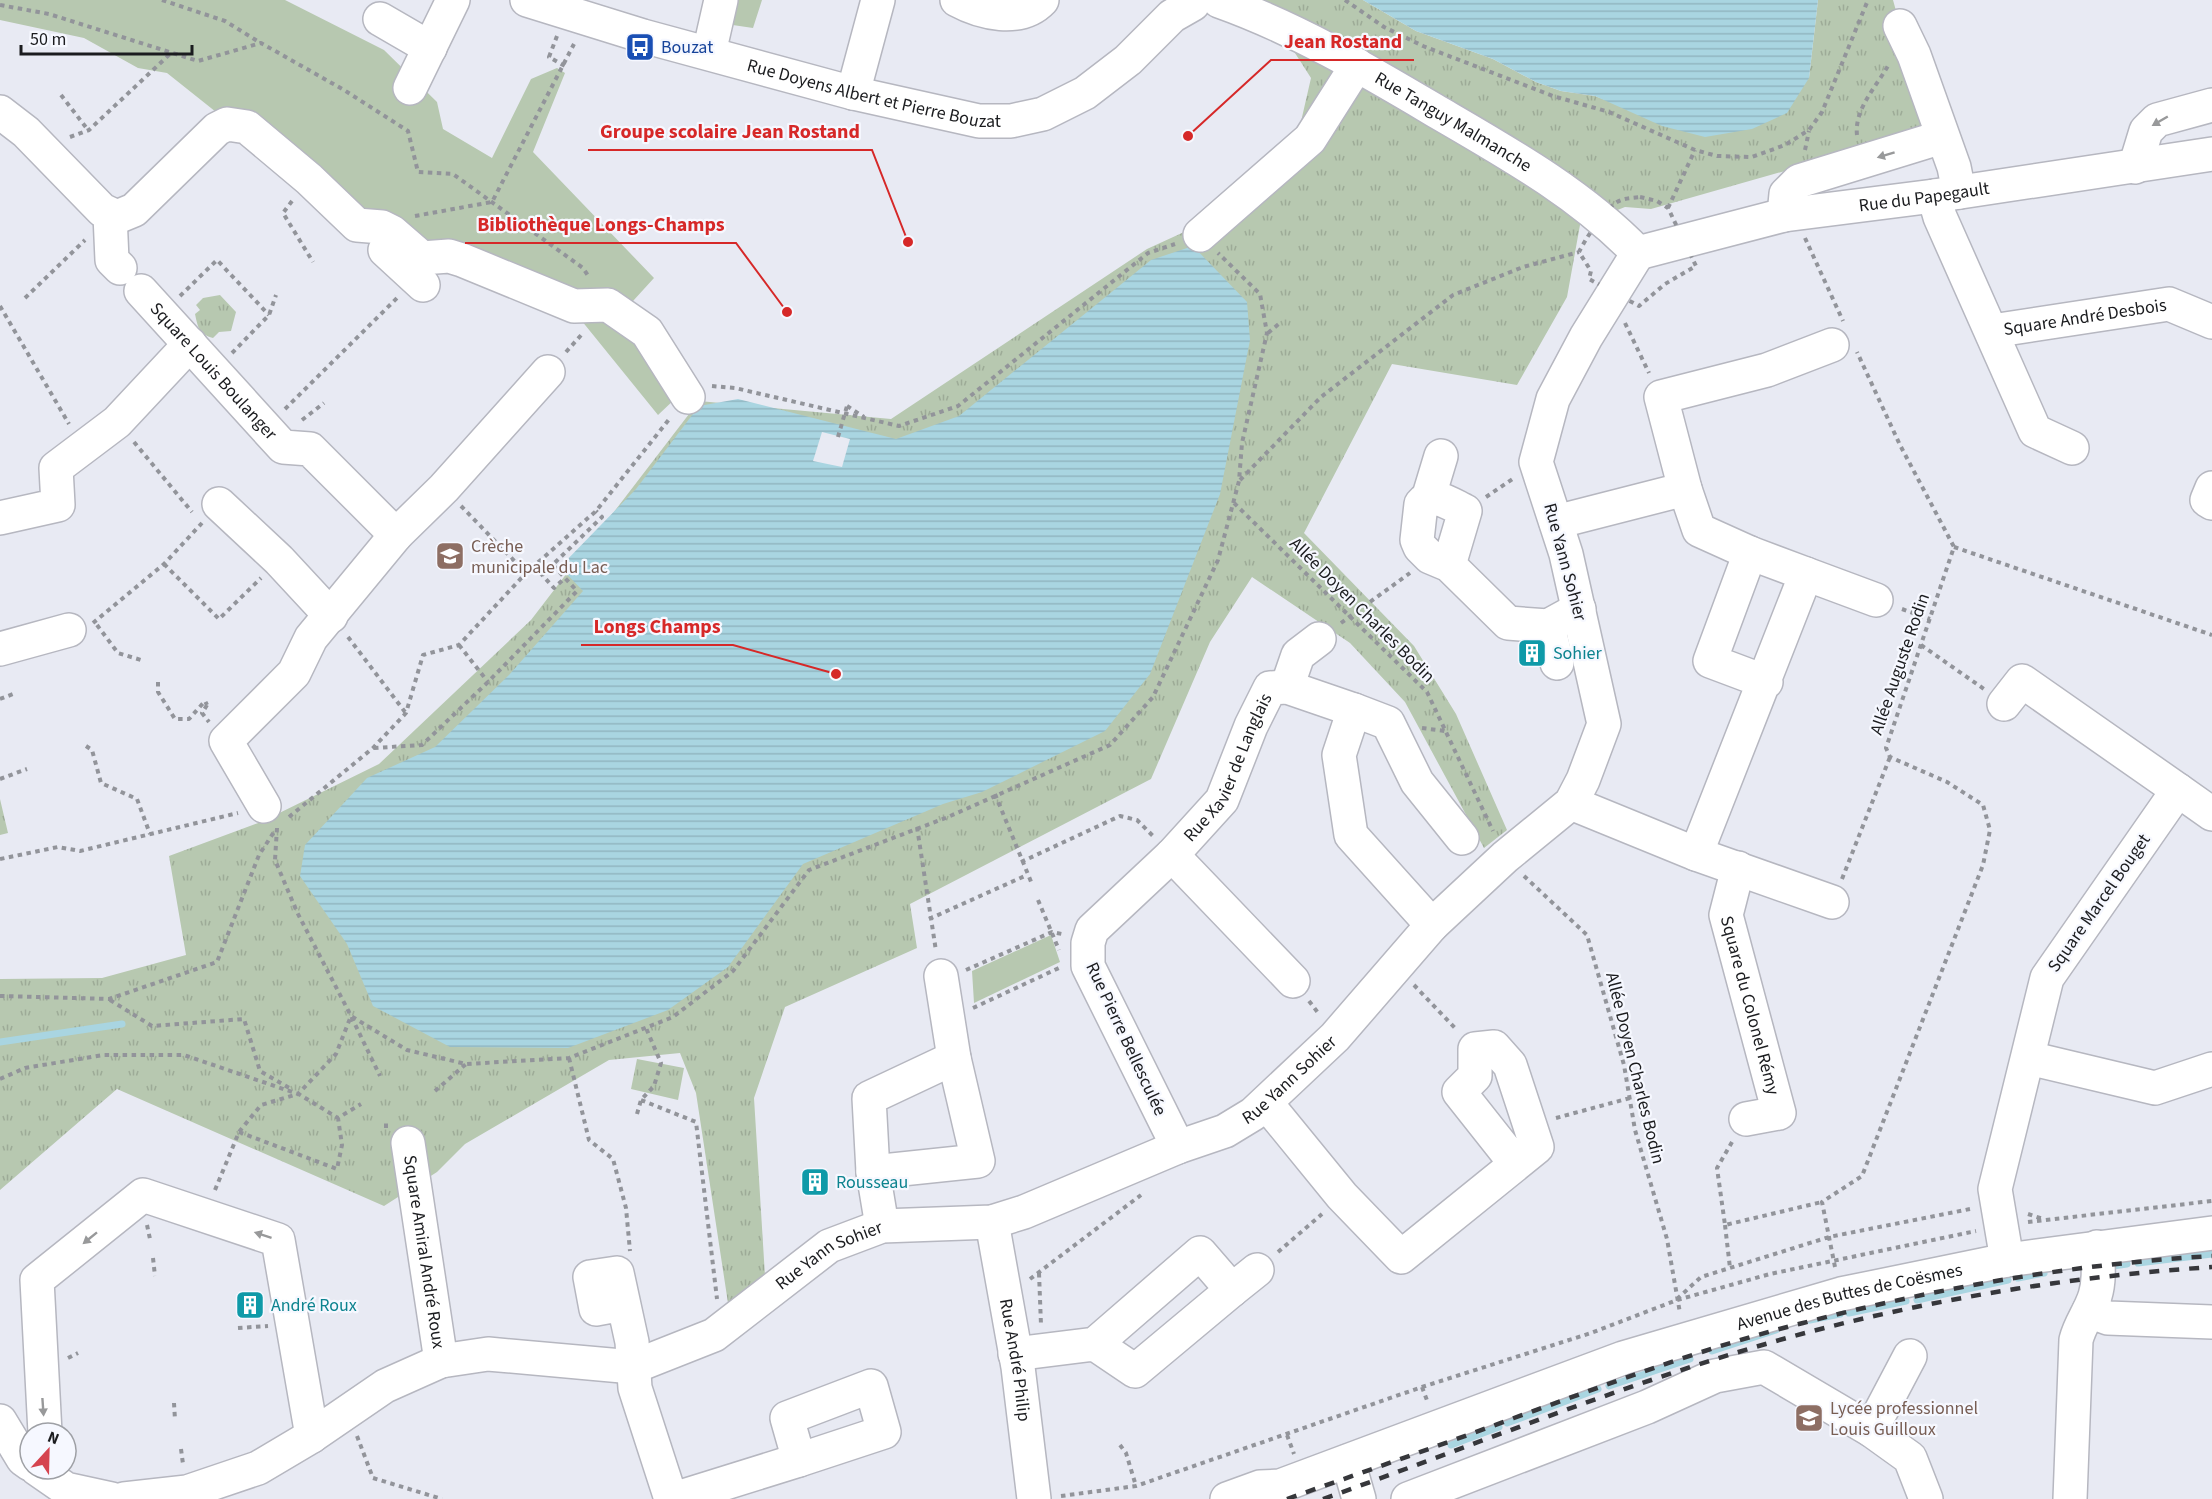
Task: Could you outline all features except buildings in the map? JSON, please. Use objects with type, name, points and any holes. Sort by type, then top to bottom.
[{"type":"street","points":[[410,88],[453,0]]},
{"type":"street","name":"Rue Doyens Albert et Pierre Bouzat","points":[[527,0],[563,22],[709,53],[853,93],[979,121],[1011,121],[1043,114],[1085,93],[1128,60],[1172,16],[1206,1]]},
{"type":"street","points":[[709,53],[721,0]]},
{"type":"street","points":[[853,93],[878,0]]},
{"type":"street","points":[[957,0],[977,11],[994,14],[1035,8],[1042,0]]},
{"type":"street","name":"Rue Tanguy Malmanche","points":[[1206,1],[1273,23],[1357,65],[1485,140],[1569,194],[1615,229],[1638,253]]},
{"type":"street","points":[[380,20],[430,48]]},
{"type":"street","name":"Square André Desbois","points":[[1900,26],[1914,55],[1954,166],[1940,217],[2035,431],[2072,448]]},
{"type":"street","points":[[1200,235],[1310,139],[1357,65]]},
{"type":"street","points":[[2134,167],[2146,131],[2157,120],[2212,105]]},
{"type":"street","points":[[0,112],[18,125],[110,215],[117,217],[134,210],[217,129],[227,124],[247,127],[309,179],[420,282]]},
{"type":"street","points":[[1794,225],[1786,194],[1799,181],[1942,137]]},
{"type":"street","name":"Rue du Papegault","points":[[1638,253],[1684,242],[1794,225],[1946,194],[2212,154]]},
{"type":"street","name":"Square Louis Boulanger","points":[[110,215],[112,260],[283,447],[310,449],[396,535]]},
{"type":"street","points":[[357,225],[382,227],[392,232],[422,258],[449,256],[574,306],[608,305],[647,332],[688,397]]},
{"type":"street","points":[[1536,462],[1553,399],[1638,253]]},
{"type":"street","name":"Square André Desbois","points":[[1992,332],[2169,304],[2212,322]]},
{"type":"street","points":[[1844,340],[1767,370],[1661,397],[1685,489],[1699,530],[1750,553],[1876,600]]},
{"type":"street","points":[[0,518],[58,505],[56,468],[117,422],[190,344]]},
{"type":"street","points":[[276,817],[226,741],[294,672],[311,638],[396,535],[444,488],[548,372]]},
{"type":"street","points":[[1441,456],[1428,499],[1421,504],[1417,540],[1508,623],[1548,626],[1579,609]]},
{"type":"street","name":"Rue Yann Sohier","points":[[348,1410],[385,1386],[441,1361],[488,1354],[633,1367],[714,1335],[829,1246],[882,1226],[992,1222],[1024,1212],[1178,1147],[1225,1131],[1266,1103],[1335,1037],[1432,925],[1505,857],[1571,803],[1583,780],[1604,724],[1579,609],[1556,522],[1536,462]]},
{"type":"street","points":[[2212,488],[2207,500],[2212,503]]},
{"type":"street","points":[[1556,522],[1685,489]]},
{"type":"street","points":[[1428,499],[1441,500],[1465,511],[1440,561]]},
{"type":"street","points":[[219,504],[279,560],[331,616]]},
{"type":"street","points":[[1750,553],[1710,661],[1766,682]]},
{"type":"street","points":[[1696,854],[1766,682],[1806,574]]},
{"type":"street","points":[[1548,626],[1557,663]]},
{"type":"street","points":[[0,649],[69,630]]},
{"type":"street","name":"Rue Xavier de Langlais","points":[[1287,687],[1298,655],[1319,639]]},
{"type":"street","points":[[2004,704],[2022,681],[2212,814]]},
{"type":"street","name":"Rue Xavier de Langlais","points":[[1172,855],[1222,800],[1251,726],[1270,688],[1287,687],[1388,723],[1417,782],[1462,838]]},
{"type":"street","points":[[1354,710],[1339,755],[1351,835],[1432,925]]},
{"type":"street","name":"Square Marcel Bouget","points":[[2007,1260],[1995,1189],[2047,978],[2178,790]]},
{"type":"street","points":[[1571,803],[1696,854],[1832,902]]},
{"type":"street","points":[[1172,855],[1293,981]]},
{"type":"street","name":"Rue Pierre Bellesculée","points":[[1172,855],[1092,930],[1088,966],[1178,1147]]},
{"type":"street","name":"Square du Colonel Rémy","points":[[1738,868],[1726,915],[1779,1113],[1746,1119]]},
{"type":"street","points":[[873,1172],[978,1161],[954,1058],[948,1020],[955,973]]},
{"type":"street","points":[[1266,1103],[1342,1196],[1401,1257],[1537,1148],[1510,1065],[1494,1047],[1475,1049],[1475,1076],[1459,1092],[1516,1164]]},
{"type":"street","points":[[882,1226],[873,1172],[869,1098],[954,1058]]},
{"type":"street","points":[[2029,1058],[2155,1088],[2212,1069]]},
{"type":"street","name":"Square Amiral André Roux","points":[[408,1143],[441,1361]]},
{"type":"street","points":[[44,1421],[37,1280],[143,1195],[278,1240],[312,1436]]},
{"type":"street","name":"Rue André Philip","points":[[992,1222],[1029,1352],[1034,1499]]},
{"type":"street","name":"Avenue des Buttes de Coësmes","points":[[1227,1499],[1260,1486],[1280,1486],[1437,1429],[1497,1403],[1623,1358],[1788,1308],[1841,1294],[2007,1260],[2212,1233]]},
{"type":"street","points":[[2070,1499],[2076,1341],[2097,1284],[2097,1248]]},
{"type":"street","points":[[1029,1352],[1095,1344],[1200,1253],[1232,1290]]},
{"type":"street","points":[[1095,1344],[1135,1371],[1257,1270]]},
{"type":"street","points":[[620,1288],[632,1342],[635,1388],[672,1499],[799,1460]]},
{"type":"street","points":[[2088,1311],[2108,1318],[2212,1322]]},
{"type":"street","points":[[1870,1430],[1910,1356]]},
{"type":"street","points":[[1408,1499],[1647,1407],[1715,1376],[1764,1368],[1870,1430],[1910,1458],[1926,1499]]},
{"type":"street","name":"Avenue des Buttes de Coësmes","points":[[1260,1486],[1274,1471],[1297,1461],[1442,1412],[1497,1403]]},
{"type":"street","points":[[124,1499],[187,1492],[258,1468],[312,1436],[348,1410]]},
{"type":"street","points":[[0,1421],[18,1451]]},
{"type":"street","points":[[1348,1461],[1359,1499]]},
{"type":"street","points":[[57,1481],[112,1499]]},
{"type":"path","points":[[162,0],[225,21],[345,90],[408,131],[418,172],[453,174],[583,268],[608,305],[548,372]]},
{"type":"path","points":[[1345,0],[1384,27],[1423,46],[1553,96],[1609,112],[1695,150],[1717,156],[1752,157],[1785,145],[1809,130],[1822,112],[1868,0]]},
{"type":"path","points":[[0,4],[50,14],[170,54],[198,61],[261,43]]},
{"type":"path","points":[[492,202],[565,66],[578,36],[563,22],[549,57],[565,66]]},
{"type":"path","points":[[1881,157],[1856,134],[1856,125],[1863,105],[1895,53],[1900,26]]},
{"type":"path","points":[[41,148],[88,130],[170,54]]},
{"type":"path","points":[[62,94],[88,130]]},
{"type":"path","points":[[1668,208],[1695,150]]},
{"type":"path","points":[[309,179],[284,213],[313,262]]},
{"type":"path","points":[[419,215],[492,202]]},
{"type":"path","points":[[1794,225],[1844,340],[1954,547],[2212,635]]},
{"type":"path","points":[[0,859],[58,847],[80,851],[150,834],[276,817],[373,748],[406,713],[423,655],[459,645],[526,573],[596,511],[688,397],[712,386],[735,388],[899,426],[958,406],[1148,253],[1200,235],[1260,294],[1267,333],[1242,443],[1239,481],[1218,560],[1153,697],[1110,745],[995,794],[948,817],[809,870],[733,971],[673,1017],[569,1058],[466,1064],[407,1050],[351,1016]]},
{"type":"path","points":[[1611,296],[1639,306],[1665,284],[1696,266],[1684,242]]},
{"type":"path","points":[[1239,481],[1321,397],[1453,296],[1523,267],[1579,252]]},
{"type":"path","points":[[141,291],[217,260],[269,315]]},
{"type":"path","points":[[25,298],[57,267]]},
{"type":"path","points":[[266,428],[420,282]]},
{"type":"path","points":[[214,371],[269,315],[276,295]]},
{"type":"path","points":[[1611,296],[1661,397]]},
{"type":"path","points":[[0,306],[70,426]]},
{"type":"path","points":[[1267,333],[1281,322]]},
{"type":"path","points":[[319,408],[324,403]]},
{"type":"path","points":[[838,437],[847,406],[867,419]]},
{"type":"path","points":[[117,422],[178,495]]},
{"type":"path","points":[[1465,511],[1536,462]]},
{"type":"path","points":[[444,488],[526,573]]},
{"type":"path","name":"Allée Doyen Charles Bodin","points":[[1233,502],[1427,692],[1505,857],[1587,935],[1624,1065],[1635,1130],[1672,1268],[1677,1300]]},
{"type":"path","points":[[141,660],[118,653],[94,622],[164,564],[219,504]]},
{"type":"path","points":[[542,574],[602,517],[596,511]]},
{"type":"path","name":"Allée Auguste Rodin","points":[[1725,1225],[1822,1202],[1862,1176],[1983,865],[1990,830],[1983,805],[1947,782],[1890,757],[1886,748],[1954,547]]},
{"type":"path","points":[[164,564],[219,619],[279,560]]},
{"type":"path","points":[[1349,617],[1440,561]]},
{"type":"path","points":[[373,748],[422,745],[488,682],[577,591],[553,565]]},
{"type":"path","points":[[534,566],[554,588],[565,578]]},
{"type":"path","points":[[331,616],[406,713]]},
{"type":"path","points":[[459,645],[488,682]]},
{"type":"path","points":[[1921,645],[2004,704]]},
{"type":"path","points":[[158,682],[158,692],[175,719],[189,719],[205,701],[207,705],[201,713]]},
{"type":"path","points":[[0,699],[14,694]]},
{"type":"path","points":[[86,746],[92,750],[100,783],[137,798],[150,834]]},
{"type":"path","points":[[1832,902],[1890,757]]},
{"type":"path","points":[[0,779],[27,769]]},
{"type":"path","points":[[995,794],[1021,862],[1032,884]]},
{"type":"path","points":[[1021,862],[1120,816],[1137,820],[1172,855]]},
{"type":"path","points":[[0,996],[109,999],[217,962],[276,817]]},
{"type":"path","points":[[276,817],[275,860],[297,912],[380,1076]]},
{"type":"path","points":[[917,827],[929,919],[955,973],[1052,932],[1090,937]]},
{"type":"path","points":[[929,919],[1027,874]]},
{"type":"path","points":[[1038,900],[1061,954]]},
{"type":"path","points":[[948,1020],[1065,965]]},
{"type":"path","points":[[1395,965],[1475,1049]]},
{"type":"path","points":[[109,999],[152,1026],[244,1019],[260,1071],[338,1118]]},
{"type":"path","points":[[204,1215],[239,1132],[261,1105],[298,1094],[336,1054],[351,1016]]},
{"type":"path","points":[[637,1114],[641,1100],[654,1086],[661,1063],[646,1028]]},
{"type":"path","points":[[0,1079],[25,1068],[103,1055],[184,1055],[298,1094]]},
{"type":"path","points":[[569,1058],[589,1140],[613,1159],[626,1208],[631,1246],[620,1288]]},
{"type":"path","points":[[435,1091],[466,1064]]},
{"type":"path","points":[[1530,1125],[1630,1098]]},
{"type":"path","points":[[641,1100],[696,1122],[719,1311],[729,1323]]},
{"type":"path","points":[[338,1118],[361,1104]]},
{"type":"path","points":[[239,1132],[337,1169],[342,1145],[338,1118]]},
{"type":"path","points":[[1730,1268],[1717,1168],[1746,1119]]},
{"type":"path","points":[[1030,1278],[1150,1187]]},
{"type":"path","points":[[1257,1270],[1342,1196]]},
{"type":"path","points":[[1070,1497],[1136,1486],[1422,1387],[1590,1333],[1677,1300],[1770,1274],[1834,1261],[1999,1216],[2011,1208],[2044,1219],[2212,1201]]},
{"type":"path","points":[[1822,1202],[1834,1261]]},
{"type":"path","points":[[1677,1300],[1701,1277],[1829,1237],[1979,1208],[1999,1216]]},
{"type":"path","points":[[148,1229],[150,1239]]},
{"type":"path","points":[[153,1258],[155,1276]]},
{"type":"path","points":[[1029,1352],[1038,1272]]},
{"type":"path","points":[[174,1403],[175,1420]]},
{"type":"path","points":[[348,1410],[373,1478],[442,1499]]},
{"type":"path","points":[[1120,1445],[1126,1453],[1136,1486]]},
{"type":"path","points":[[181,1449],[181,1454]]},
{"type":"green space","points":[[0,0],[285,0],[384,50],[437,102],[443,129],[492,158],[531,79],[557,68],[565,73],[533,152],[654,278],[633,301],[676,398],[658,415],[577,315],[462,275],[340,198],[216,112],[167,73],[138,68],[84,38],[0,20]]},
{"type":"green space","points":[[731,0],[762,0],[753,28],[726,24]]},
{"type":"green space","points":[[1261,0],[1363,0],[1416,31],[1493,59],[1536,82],[1561,91],[1595,96],[1616,104],[1809,78],[1818,0],[1893,0],[1929,130],[1651,209],[1625,207],[1580,225],[1567,297],[1517,385],[1392,364],[1304,533],[1414,646],[1456,714],[1507,830],[1484,848],[1405,702],[1350,643],[1252,577],[1210,642],[1151,779],[910,904],[917,948],[785,1007],[754,1098],[765,1276],[728,1303],[696,1093],[680,1053],[609,1060],[465,1144],[437,1172],[384,1206],[117,1089],[0,1190],[0,979],[102,978],[186,955],[169,856],[261,822],[379,764],[531,620],[699,401],[891,419],[1147,249],[1195,227],[1297,139],[1311,78]]},
{"type":"green space","points":[[220,295],[236,312],[231,331],[219,332],[213,338],[200,330],[195,314],[200,310],[196,305],[203,298]]},
{"type":"green space","points":[[0,799],[8,833],[0,835]]},
{"type":"green space","points":[[1051,935],[1060,962],[974,1003],[972,971]]},
{"type":"green space","points":[[637,1059],[684,1068],[678,1100],[631,1089]]},
{"type":"water","points":[[1363,0],[1818,0],[1809,78],[1787,113],[1752,129],[1705,137],[1662,126],[1595,96],[1561,91],[1536,82],[1493,59],[1416,31]]},
{"type":"water","points":[[1193,246],[1247,302],[1250,340],[1220,494],[1150,674],[1105,731],[982,792],[943,804],[803,864],[728,967],[668,1010],[568,1048],[450,1047],[373,1006],[347,944],[300,876],[305,845],[367,778],[435,747],[509,675],[583,591],[560,567],[636,489],[699,406],[738,399],[896,439],[959,416],[1151,260]]},
{"type":"pier","points":[[822,432],[850,439],[842,467],[813,461]]},
{"type":"waterway","points":[[0,1042],[122,1024]]},
{"type":"waterway","points":[[2138,1263],[2212,1254]]},
{"type":"waterway","points":[[2106,1267],[2127,1264]]},
{"type":"waterway","points":[[2018,1278],[2044,1273]]},
{"type":"waterway","points":[[1917,1300],[2008,1280]]},
{"type":"waterway","points":[[1849,1313],[1906,1301]]},
{"type":"waterway","points":[[1810,1320],[1840,1314]]},
{"type":"waterway","points":[[1712,1351],[1776,1330]]},
{"type":"waterway","points":[[1609,1386],[1690,1359]]},
{"type":"waterway","points":[[1507,1423],[1598,1389]]},
{"type":"waterway","points":[[1451,1445],[1499,1427]]},
{"type":"railway","points":[[1287,1499],[1657,1367],[1730,1343],[1853,1310],[2057,1271],[2212,1256]]},
{"type":"railway","points":[[1323,1499],[1683,1369],[1805,1333],[1905,1309],[2007,1290],[2109,1276],[2212,1267]]},
{"type":"place","name":"Bouzat","points":[[640,47]]},
{"type":"place","name":"Jean Rostand","points":[[1188,136]]},
{"type":"place","name":"Groupe scolaire Jean Rostand","points":[[908,242]]},
{"type":"place","name":"Bibliothèque Longs-Champs","points":[[787,312]]},
{"type":"place","name":"Crèche municipale du Lac","points":[[450,556]]},
{"type":"place","name":"Sohier","points":[[1532,653]]},
{"type":"place","name":"Longs Champs","points":[[836,674]]},
{"type":"place","name":"Rousseau","points":[[815,1182]]},
{"type":"place","name":"André Roux","points":[[250,1305]]},
{"type":"place","name":"Lycée professionnel Louis Guilloux","points":[[1809,1418]]}]
